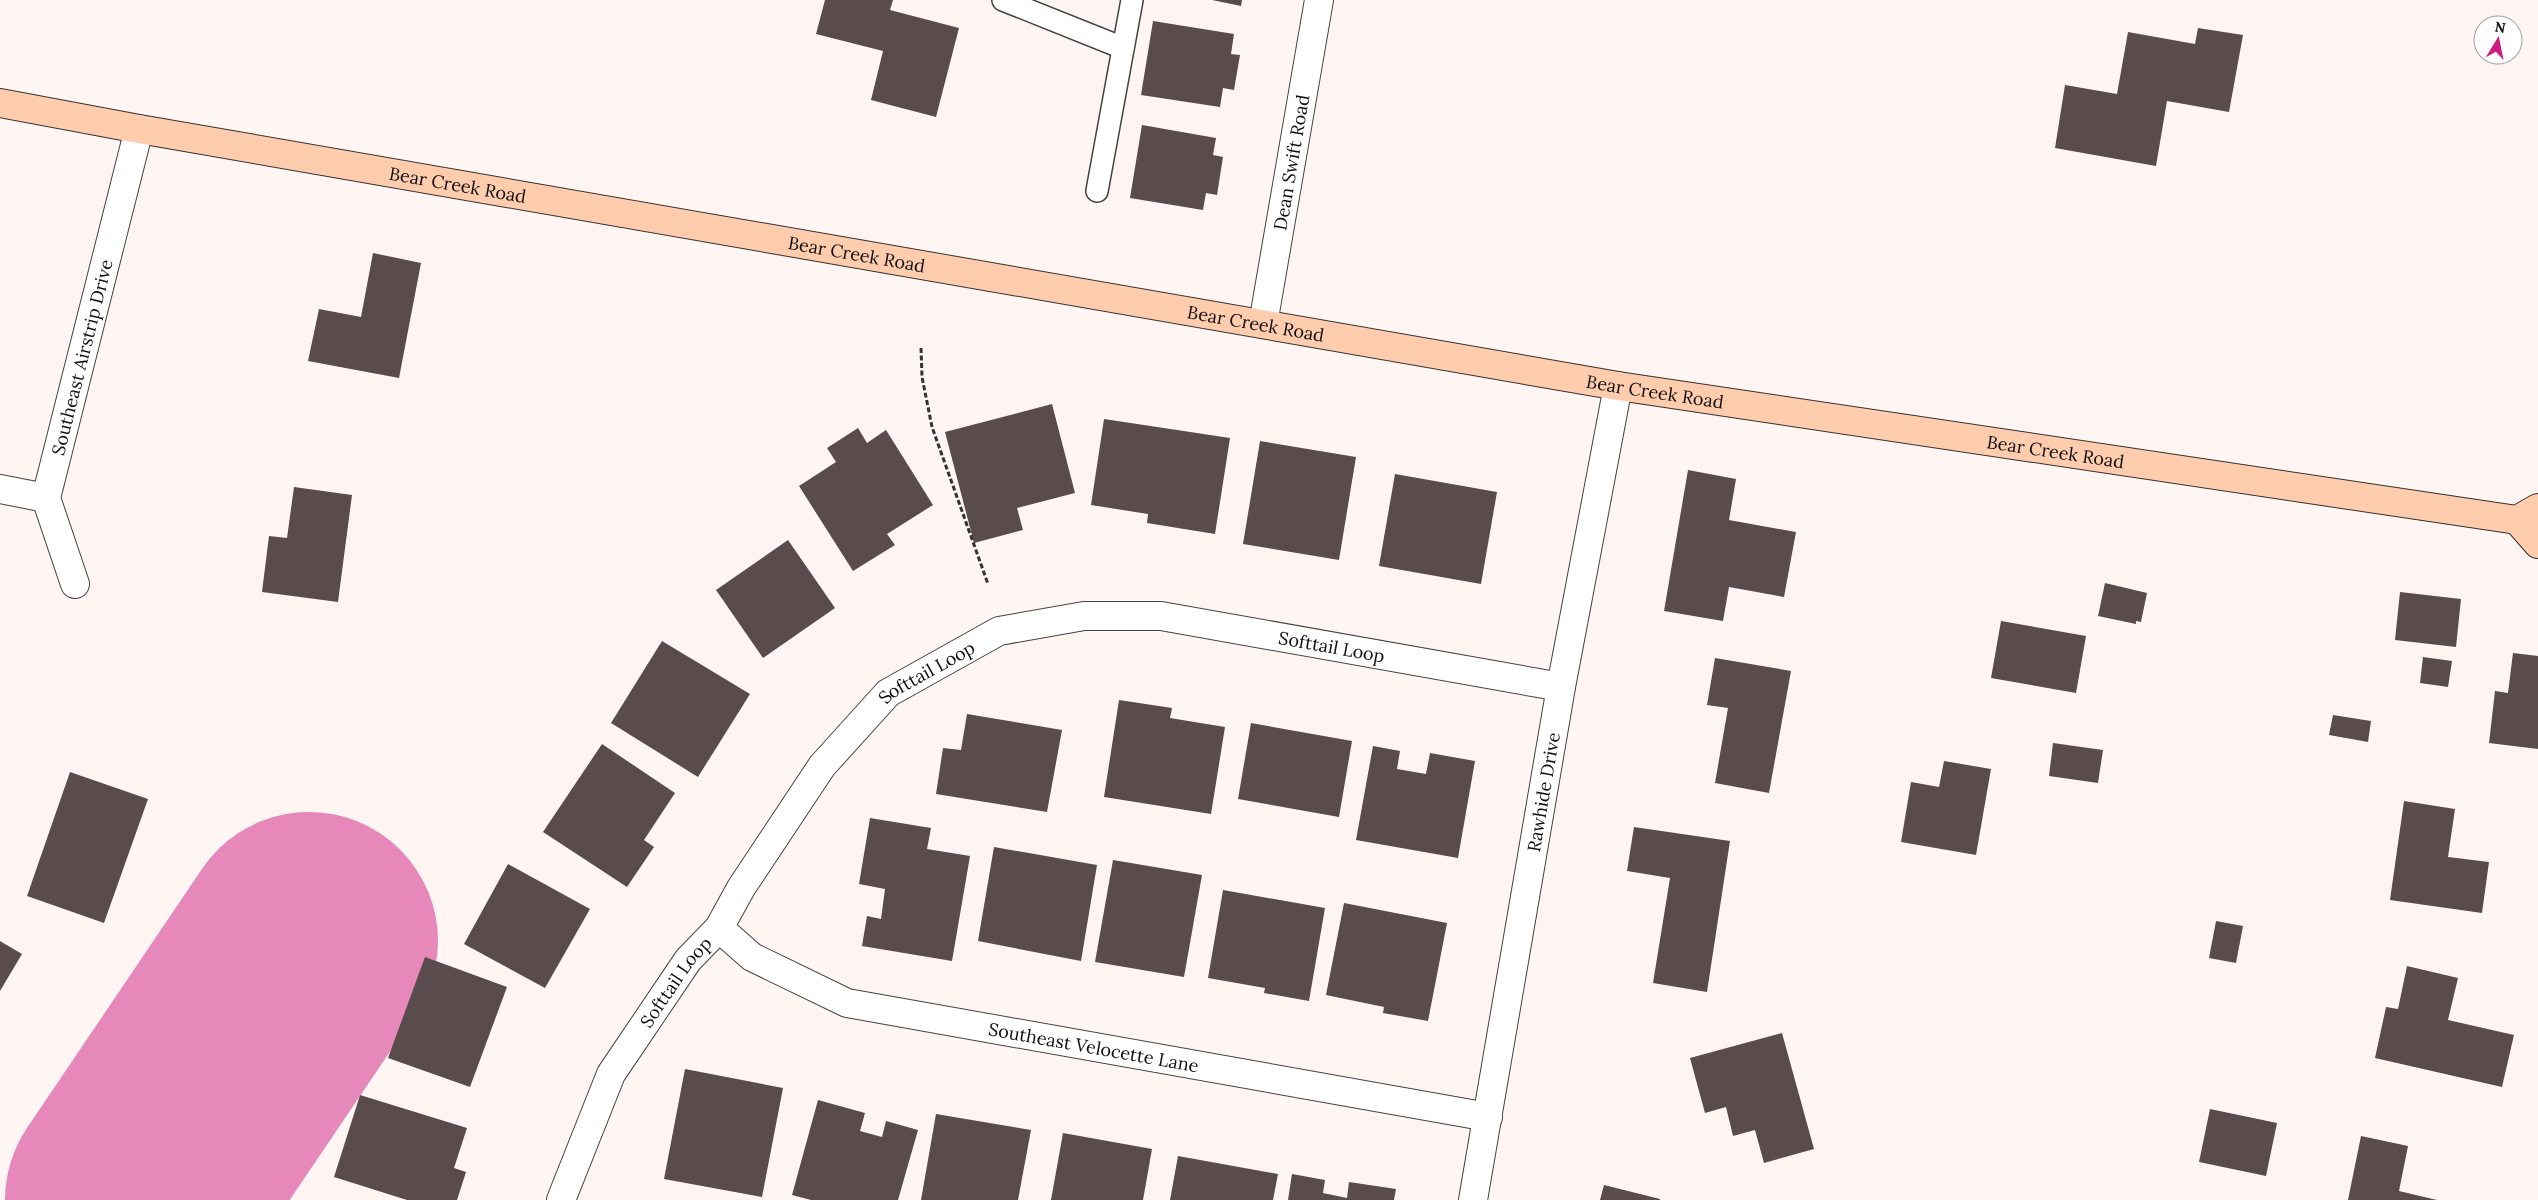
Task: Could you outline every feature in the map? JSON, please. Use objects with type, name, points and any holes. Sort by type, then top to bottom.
[{"type":"street","name":"Dean Swift Road","points":[[1263,324],[1319,0]]},
{"type":"street","name":"Bear Creek Road","points":[[0,103],[139,129],[1618,386],[2527,514],[2538,544]]},
{"type":"street","name":"Southeast Airstrip Drive","points":[[46,498],[139,129]]},
{"type":"street","name":"Rawhide Drive","points":[[1473,1200],[1562,687],[1618,386]]},
{"type":"street","points":[[0,489],[46,498],[75,584]]},
{"type":"street","name":"Softtail Loop","points":[[561,1200],[611,1074],[688,960],[719,928],[742,888],[822,766],[888,693],[999,631],[1084,616],[1160,616],[1562,687]]},
{"type":"street","name":"Southeast Velocette Lane","points":[[719,928],[752,957],[847,1004],[1488,1116]]},
{"type":"lane","points":[[1003,0],[1123,48]]},
{"type":"lane","points":[[1097,191],[1132,0]]},
{"type":"path","points":[[922,348],[922,377],[932,427],[988,584]]},
{"type":"building","points":[[825,0],[893,0],[890,10],[959,28],[936,117],[871,100],[883,51],[816,34]]},
{"type":"building","points":[[1212,0],[1242,0],[1241,6]]},
{"type":"building","points":[[1153,21],[1234,34],[1231,54],[1240,55],[1234,90],[1223,88],[1220,107],[1141,95]]},
{"type":"building","points":[[2198,28],[2243,35],[2229,112],[2167,101],[2156,166],[2055,148],[2065,85],[2117,94],[2128,32],[2195,44]]},
{"type":"building","points":[[1142,125],[1216,138],[1213,155],[1223,157],[1217,195],[1206,193],[1203,210],[1130,198]]},
{"type":"building","points":[[373,253],[421,263],[399,378],[308,361],[319,309],[361,317]]},
{"type":"building","points":[[1052,404],[1075,493],[1017,508],[1023,530],[974,543],[945,432]]},
{"type":"building","points":[[1104,419],[1230,438],[1215,534],[1147,523],[1148,514],[1091,505]]},
{"type":"building","points":[[858,428],[867,443],[886,430],[933,505],[887,534],[895,545],[853,571],[799,486],[836,462],[827,448]]},
{"type":"building","points":[[1260,441],[1356,457],[1339,560],[1243,544]]},
{"type":"building","points":[[1688,470],[1736,479],[1729,520],[1796,532],[1784,597],[1729,587],[1723,621],[1664,611]]},
{"type":"building","points":[[1395,474],[1497,492],[1481,584],[1379,566]]},
{"type":"building","points":[[294,487],[352,495],[338,602],[262,592],[269,536],[287,538]]},
{"type":"building","points":[[788,540],[835,608],[763,658],[716,590]]},
{"type":"building","points":[[2105,583],[2147,593],[2141,622],[2136,621],[2136,624],[2098,616]]},
{"type":"building","points":[[2400,592],[2461,599],[2456,647],[2395,640]]},
{"type":"building","points":[[2001,621],[2086,636],[2076,693],[1991,678]]},
{"type":"building","points":[[662,641],[750,694],[698,777],[611,723]]},
{"type":"building","points":[[2513,653],[2538,656],[2538,749],[2489,743],[2495,691],[2508,693]]},
{"type":"building","points":[[2423,657],[2452,661],[2448,687],[2420,683]]},
{"type":"building","points":[[1715,658],[1791,671],[1769,793],[1715,783],[1728,708],[1707,705]]},
{"type":"building","points":[[1119,700],[1172,708],[1170,718],[1225,727],[1211,814],[1104,797]]},
{"type":"building","points":[[967,714],[1062,730],[1047,812],[936,794],[943,748],[961,750]]},
{"type":"building","points":[[2333,715],[2371,721],[2368,742],[2329,735]]},
{"type":"building","points":[[1251,723],[1352,741],[1339,817],[1238,799]]},
{"type":"building","points":[[2053,743],[2103,750],[2098,783],[2049,776]]},
{"type":"building","points":[[602,744],[675,793],[644,840],[654,847],[627,887],[543,832]]},
{"type":"building","points":[[1373,746],[1400,751],[1397,769],[1426,774],[1430,753],[1475,761],[1458,858],[1356,840]]},
{"type":"building","points":[[1944,761],[1991,769],[1976,855],[1901,842],[1911,782],[1939,787]]},
{"type":"building","points":[[70,772],[148,799],[104,923],[27,896]]},
{"type":"building","points":[[2404,801],[2455,809],[2448,857],[2489,862],[2482,913],[2390,900]]},
{"type":"building","points":[[870,818],[931,828],[927,849],[970,856],[952,961],[862,946],[867,916],[881,919],[885,889],[859,884]]},
{"type":"building","points":[[1634,827],[1730,841],[1707,992],[1653,983],[1670,878],[1627,871]]},
{"type":"building","points":[[994,847],[1097,865],[1081,961],[978,941]]},
{"type":"building","points":[[1113,860],[1202,875],[1184,977],[1095,962]]},
{"type":"building","points":[[508,864],[590,909],[545,988],[464,944]]},
{"type":"building","points":[[1223,890],[1325,908],[1309,1001],[1264,993],[1265,988],[1208,978]]},
{"type":"building","points":[[1344,903],[1447,923],[1428,1021],[1383,1013],[1384,1007],[1326,995]]},
{"type":"building","points":[[2216,921],[2243,926],[2236,963],[2209,958]]},
{"type":"building","points":[[0,941],[22,954],[0,991]]},
{"type":"building","points":[[425,957],[507,987],[470,1087],[388,1058]]},
{"type":"building","points":[[2407,966],[2458,978],[2448,1020],[2514,1035],[2502,1087],[2375,1058],[2386,1007],[2398,1009]]},
{"type":"building","points":[[1782,1033],[1814,1149],[1764,1163],[1755,1130],[1733,1136],[1726,1107],[1705,1113],[1690,1058]]},
{"type":"building","points":[[685,1069],[783,1088],[762,1197],[664,1179]]},
{"type":"building","points":[[360,1095],[467,1128],[454,1168],[466,1172],[457,1200],[407,1200],[334,1177]]},
{"type":"building","points":[[818,1100],[865,1113],[860,1131],[882,1137],[886,1121],[918,1130],[898,1200],[811,1200],[792,1195]]},
{"type":"building","points":[[2210,1109],[2277,1123],[2266,1176],[2199,1162]]},
{"type":"building","points":[[936,1114],[1031,1130],[1018,1200],[921,1200]]},
{"type":"building","points":[[1063,1133],[1152,1149],[1143,1200],[1051,1200]]},
{"type":"building","points":[[2361,1136],[2408,1146],[2399,1191],[2437,1200],[2348,1200]]},
{"type":"building","points":[[1178,1156],[1278,1174],[1273,1200],[1170,1200]]},
{"type":"building","points":[[1292,1174],[1325,1180],[1323,1193],[1347,1198],[1349,1182],[1396,1189],[1394,1200],[1288,1200]]},
{"type":"building","points":[[1604,1185],[1660,1199],[1660,1200],[1600,1200]]},
{"type":"runway","points":[[134,1200],[309,941]]}]
